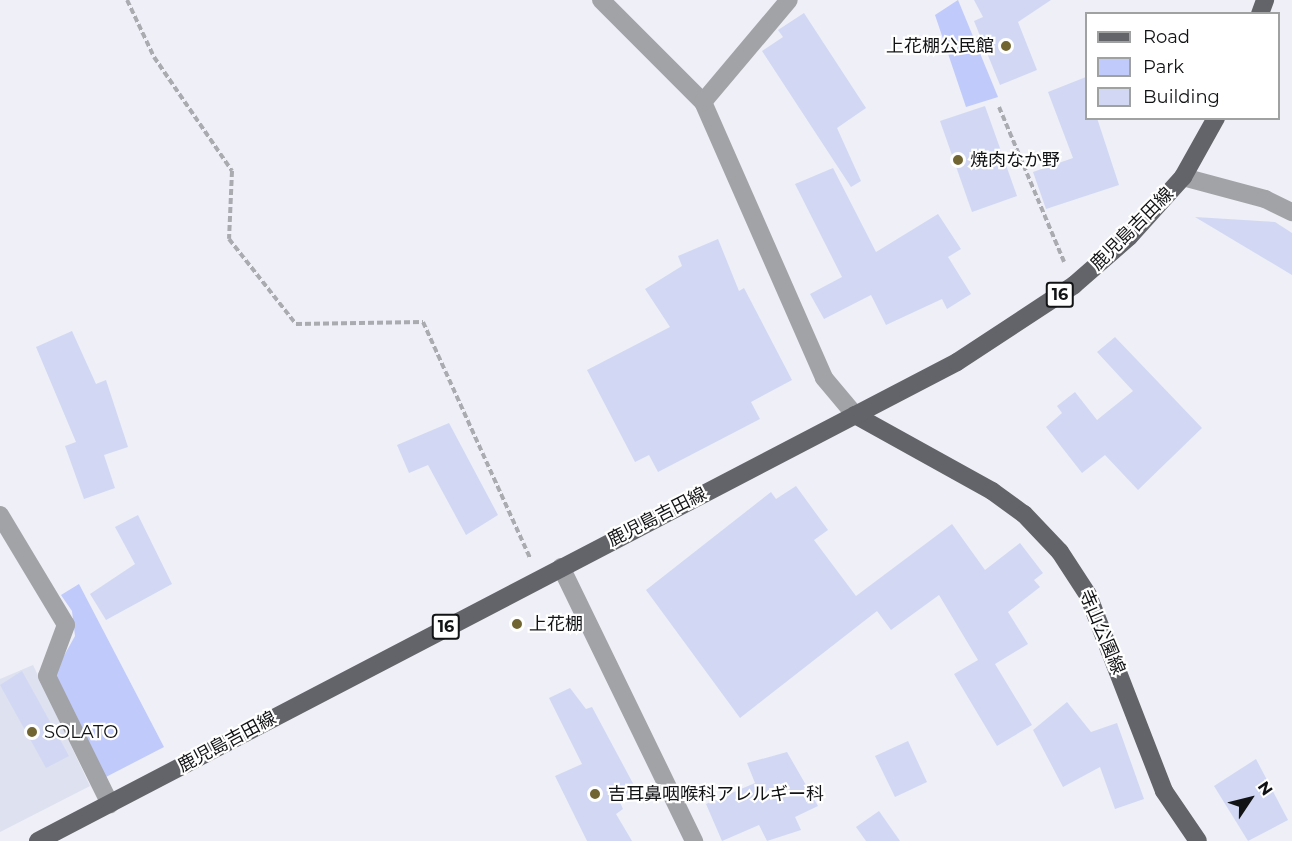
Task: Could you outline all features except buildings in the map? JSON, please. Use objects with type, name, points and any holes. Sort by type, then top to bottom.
[{"type":"main road","name":"鹿児島吉田線","points":[[38,841],[957,362],[1074,285],[1129,237],[1183,177],[1215,120]]},
{"type":"main road","name":"寺山公園線","points":[[855,416],[992,491],[1024,514],[1060,552],[1088,595],[1164,791],[1198,841]]},
{"type":"street","points":[[601,0],[703,102],[824,378],[855,416]]},
{"type":"street","points":[[703,102],[789,0]]},
{"type":"street","points":[[1183,177],[1265,199],[1292,212]]},
{"type":"street","points":[[0,515],[66,625],[47,676],[110,804]]},
{"type":"street","points":[[561,567],[694,841]]},
{"type":"path","points":[[127,0],[154,57],[232,171],[229,238],[296,324],[423,322],[539,578]]},
{"type":"path","points":[[999,107],[1074,285]]},
{"type":"shaded area","name":"SOLATO","points":[[33,665],[90,786],[0,832],[0,679]]},
{"type":"green space","points":[[958,0],[998,97],[966,107],[935,15]]},
{"type":"green space","points":[[79,584],[164,747],[104,778],[51,679],[75,636],[72,611],[61,595]]},
{"type":"place","name":"上花棚公民館","points":[[1006,46]]},
{"type":"place","name":"焼肉なか野","points":[[958,160]]},
{"type":"place","name":"上花棚","points":[[517,624]]},
{"type":"place","name":"SOLATO","points":[[32,732]]},
{"type":"place","name":"吉耳鼻咽喉科アレルギー科","points":[[595,794]]}]
